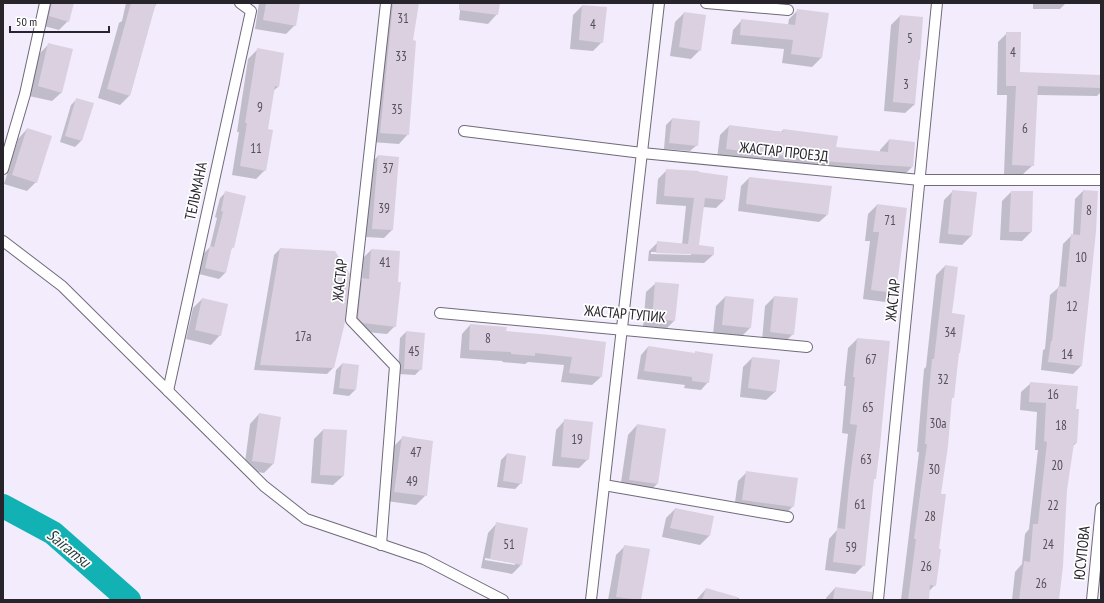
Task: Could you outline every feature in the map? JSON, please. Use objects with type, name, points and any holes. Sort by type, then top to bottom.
[{"type":"street","points":[[3,169],[25,94],[45,3]]},
{"type":"street","name":"ТЕЛЬМАНА","points":[[168,391],[251,11],[240,3]]},
{"type":"street","name":"ЖАСТАР","points":[[382,545],[395,366],[351,320],[386,3]]},
{"type":"street","points":[[591,600],[659,3]]},
{"type":"street","points":[[706,3],[788,10]]},
{"type":"street","name":"ЖАСТАР","points":[[878,600],[937,3]]},
{"type":"street","name":"ЖАСТАР ПРОЕЗД","points":[[464,131],[642,153],[920,180],[1101,180]]},
{"type":"street","points":[[3,241],[62,286],[264,486],[306,519],[424,559],[502,600]]},
{"type":"street","name":"ЖАСТАР ТУПИК","points":[[440,313],[807,346]]},
{"type":"street","points":[[604,485],[788,517]]},
{"type":"street","name":"ЮСУПОВА","points":[[1092,600],[1101,508]]},
{"type":"building","points":[[52,3],[74,3],[69,22],[49,16]]},
{"type":"building","points":[[131,3],[156,3],[130,96],[107,89]]},
{"type":"building","points":[[266,3],[300,3],[296,26],[263,20]]},
{"type":"building","points":[[393,3],[419,3],[413,40],[416,41],[409,135],[380,133]]},
{"type":"building","points":[[459,3],[500,3],[498,15],[459,10]]},
{"type":"building","points":[[582,5],[607,7],[603,43],[579,40]]},
{"type":"building","points":[[797,9],[829,13],[822,58],[791,54],[793,40],[740,35],[741,19],[795,25]]},
{"type":"building","points":[[684,12],[706,15],[701,51],[679,47]]},
{"type":"building","points":[[900,15],[923,17],[915,104],[893,102]]},
{"type":"building","points":[[1006,32],[1021,32],[1020,72],[1101,75],[1101,88],[1038,86],[1034,166],[1012,165],[1016,86],[1006,86]]},
{"type":"building","points":[[48,43],[73,49],[62,93],[38,86]]},
{"type":"building","points":[[257,48],[284,53],[279,87],[275,86],[268,129],[273,130],[266,171],[240,166]]},
{"type":"building","points":[[76,98],[94,103],[82,141],[65,136]]},
{"type":"building","points":[[672,118],[700,121],[698,146],[669,143]]},
{"type":"building","points":[[729,125],[783,132],[783,129],[838,136],[836,147],[888,152],[889,139],[915,142],[913,167],[834,162],[726,149]]},
{"type":"building","points":[[27,128],[52,136],[37,183],[12,175]]},
{"type":"building","points":[[378,155],[399,157],[393,230],[372,229]]},
{"type":"building","points":[[666,169],[699,171],[728,176],[725,200],[705,198],[699,245],[714,247],[714,255],[656,253],[657,241],[688,244],[694,198],[664,196]]},
{"type":"building","points":[[749,177],[832,186],[828,215],[746,204]]},
{"type":"building","points":[[952,190],[977,192],[972,236],[948,234]]},
{"type":"building","points":[[1083,190],[1098,191],[1096,231],[1082,366],[1048,362],[1052,341],[1058,286],[1066,287],[1071,234],[1080,235]]},
{"type":"building","points":[[225,191],[246,196],[234,248],[232,247],[226,273],[205,268],[210,246],[214,247],[223,212],[221,211]]},
{"type":"building","points":[[1011,191],[1033,191],[1032,232],[1009,232]]},
{"type":"building","points":[[877,204],[907,208],[896,293],[871,290],[879,232],[873,232]]},
{"type":"building","points":[[280,248],[335,251],[350,274],[345,322],[334,368],[260,365]]},
{"type":"building","points":[[371,249],[400,251],[398,282],[401,282],[396,327],[363,323],[358,318],[362,278],[369,279]]},
{"type":"building","points":[[945,265],[958,267],[952,313],[965,315],[954,398],[952,397],[948,446],[941,494],[946,494],[939,549],[941,549],[936,586],[930,585],[929,600],[908,600],[916,539],[914,539],[927,444],[925,444],[932,359],[934,359]]},
{"type":"building","points":[[655,282],[679,284],[675,321],[652,319]]},
{"type":"building","points":[[725,296],[754,299],[751,328],[722,325]]},
{"type":"building","points":[[774,296],[798,298],[794,335],[770,332]]},
{"type":"building","points":[[202,298],[228,304],[221,336],[195,330]]},
{"type":"building","points":[[470,324],[507,327],[506,331],[606,342],[602,377],[569,373],[572,357],[535,353],[535,356],[511,354],[511,352],[469,350]]},
{"type":"building","points":[[406,331],[425,333],[422,370],[404,369]]},
{"type":"building","points":[[857,338],[890,341],[880,446],[876,479],[874,479],[865,566],[833,562],[837,528],[845,529],[857,425],[850,424]]},
{"type":"building","points":[[648,346],[695,353],[695,351],[713,354],[709,383],[692,381],[692,377],[644,371]]},
{"type":"building","points":[[752,357],[780,360],[776,392],[748,388]]},
{"type":"building","points":[[342,363],[359,365],[356,390],[339,388]]},
{"type":"building","points":[[1030,382],[1078,386],[1076,409],[1079,409],[1077,443],[1074,443],[1067,490],[1063,566],[1059,600],[1019,600],[1024,561],[1030,562],[1033,524],[1038,524],[1047,442],[1044,441],[1046,403],[1029,402]]},
{"type":"building","points":[[259,413],[281,417],[274,464],[252,461]]},
{"type":"building","points":[[564,419],[593,422],[589,460],[561,457]]},
{"type":"building","points":[[637,424],[666,429],[658,484],[629,480]]},
{"type":"building","points":[[323,429],[347,430],[344,476],[320,475]]},
{"type":"building","points":[[402,436],[433,441],[427,496],[394,492]]},
{"type":"building","points":[[507,453],[526,456],[522,484],[503,481]]},
{"type":"building","points":[[746,471],[798,478],[794,507],[742,500]]},
{"type":"building","points":[[675,508],[714,516],[710,536],[670,528]]},
{"type":"building","points":[[496,522],[528,528],[522,565],[490,559]]},
{"type":"building","points":[[624,545],[650,549],[641,600],[616,597]]},
{"type":"building","points":[[835,587],[872,592],[872,600],[833,600]]},
{"type":"building","points":[[706,588],[737,597],[737,600],[702,600]]},
{"type":"waterway","name":"Sairamsu","points":[[3,506],[53,533],[129,600]]}]
